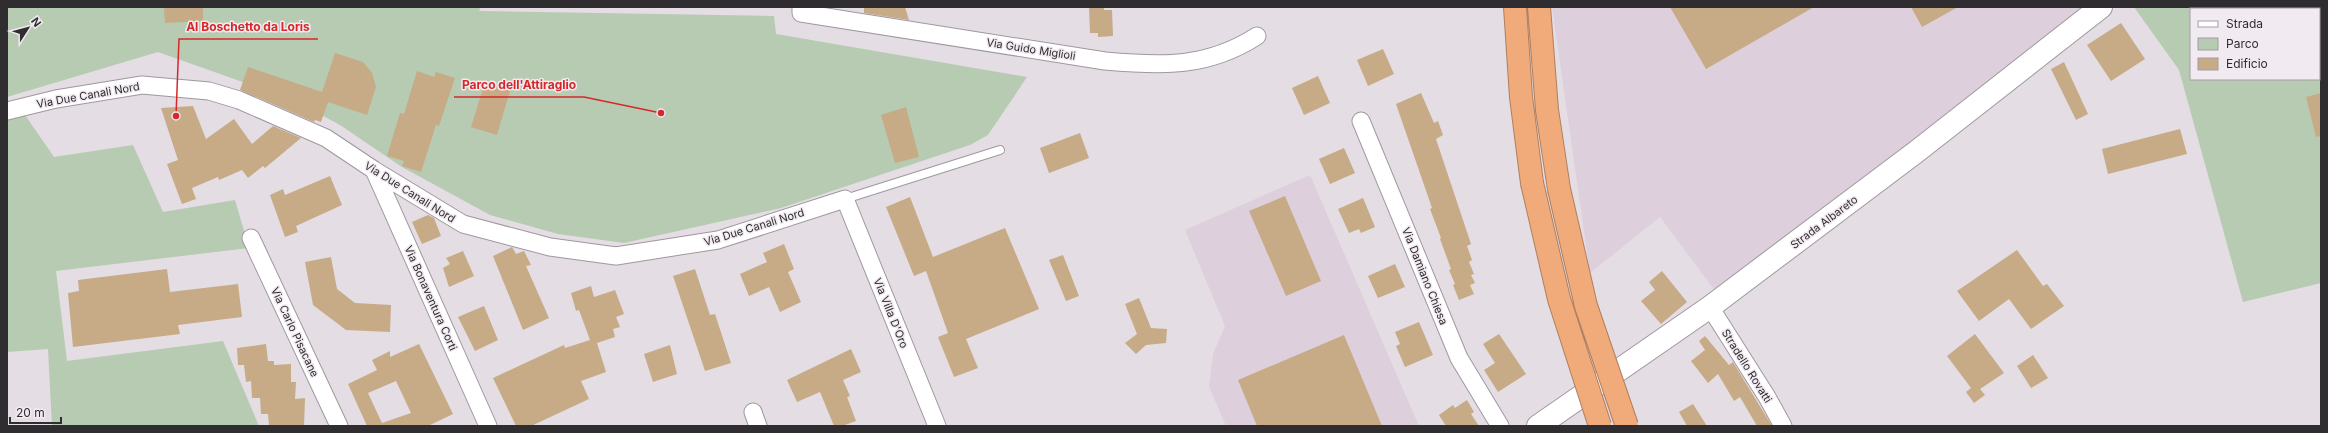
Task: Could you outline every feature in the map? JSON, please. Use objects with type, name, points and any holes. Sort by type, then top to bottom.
[{"type":"highway","points":[[1515,7],[1521,97],[1532,184],[1559,299],[1600,426]]},
{"type":"highway","points":[[1539,7],[1547,110],[1559,189],[1586,306],[1628,426]]},
{"type":"street","name":"Strada Albareto","points":[[1538,426],[1710,307],[1916,152],[2101,7]]},
{"type":"street","name":"Via Guido Miglioli","points":[[801,10],[1105,61],[1151,65],[1178,64],[1220,55],[1240,47],[1257,36]]},
{"type":"street","name":"Via Due Canali Nord","points":[[7,111],[56,99],[142,85],[208,91],[246,103],[326,138],[374,170],[463,224],[550,247],[616,256],[718,240],[844,199]]},
{"type":"street","name":"Via Damiano Chiesa","points":[[1361,121],[1458,358],[1500,426]]},
{"type":"street","name":"Via Bonaventura Corti","points":[[374,170],[488,426]]},
{"type":"street","name":"Via Villa D'Oro","points":[[844,199],[937,426]]},
{"type":"street","name":"Via Carlo Pisacane","points":[[251,238],[339,426]]},
{"type":"street","name":"Stradello Rovatti","points":[[1710,307],[1768,397],[1782,426]]},
{"type":"lane","points":[[844,199],[1000,150]]},
{"type":"shaded area","points":[[1552,7],[2091,7],[1716,292],[1660,217],[1590,273]]},
{"type":"shaded area","points":[[1310,175],[1419,426],[1226,426],[1209,387],[1213,354],[1225,326],[1185,230]]},
{"type":"green space","points":[[7,7],[481,7],[479,11],[774,16],[776,34],[1027,77],[988,135],[970,145],[781,208],[624,243],[558,234],[490,215],[402,167],[340,125],[296,101],[158,52],[7,97]]},
{"type":"green space","points":[[2134,7],[2321,7],[2321,283],[2243,302],[2179,70]]},
{"type":"green space","points":[[25,115],[54,157],[133,145],[163,212],[235,200],[249,248],[56,271],[67,361],[223,341],[259,426],[52,426],[48,349],[7,352],[7,120]]},
{"type":"building","points":[[164,7],[203,7],[203,21],[165,23]]},
{"type":"building","points":[[864,7],[905,7],[909,20],[864,13]]},
{"type":"building","points":[[1089,7],[1104,7],[1104,10],[1112,10],[1113,36],[1098,37],[1098,33],[1090,33]]},
{"type":"building","points":[[1670,7],[1814,7],[1706,69]]},
{"type":"building","points":[[1911,7],[1958,7],[1922,27]]},
{"type":"building","points":[[2121,23],[2145,59],[2111,81],[2087,45]]},
{"type":"building","points":[[1383,49],[1394,74],[1368,86],[1357,60]]},
{"type":"building","points":[[335,53],[363,62],[372,73],[376,87],[367,115],[328,102],[321,122],[315,120],[314,122],[240,90],[248,67],[322,92]]},
{"type":"building","points":[[2064,62],[2088,114],[2076,120],[2051,69]]},
{"type":"building","points":[[417,71],[434,77],[436,72],[455,78],[439,126],[436,125],[421,172],[402,166],[404,161],[387,156],[400,113],[404,114]]},
{"type":"building","points":[[1318,76],[1330,103],[1304,115],[1292,88]]},
{"type":"building","points":[[485,82],[510,91],[497,135],[471,127]]},
{"type":"building","points":[[1421,93],[1434,123],[1438,121],[1443,135],[1436,139],[1471,244],[1467,246],[1472,260],[1469,262],[1474,274],[1471,275],[1475,283],[1470,285],[1474,294],[1459,300],[1453,285],[1455,284],[1449,270],[1451,269],[1430,209],[1432,208],[1396,104]]},
{"type":"building","points":[[2321,93],[2321,136],[2316,137],[2306,97]]},
{"type":"building","points":[[193,106],[206,139],[234,119],[252,144],[273,126],[301,138],[265,168],[263,166],[248,178],[242,170],[219,180],[218,177],[192,188],[196,199],[182,204],[167,164],[178,160],[161,108]]},
{"type":"building","points":[[906,107],[919,157],[895,163],[881,115]]},
{"type":"building","points":[[2180,129],[2187,154],[2108,174],[2102,149]]},
{"type":"building","points":[[1080,133],[1089,158],[1049,173],[1040,148]]},
{"type":"building","points":[[1344,148],[1355,173],[1330,184],[1319,159]]},
{"type":"building","points":[[330,176],[342,205],[296,226],[298,232],[285,237],[270,195],[283,189],[285,195]]},
{"type":"building","points":[[1285,196],[1321,281],[1286,296],[1249,211]]},
{"type":"building","points":[[910,197],[933,257],[1005,228],[1039,309],[966,339],[978,368],[954,377],[938,337],[948,333],[926,271],[914,276],[886,207]]},
{"type":"building","points":[[1363,198],[1375,227],[1361,233],[1359,229],[1349,233],[1338,209]]},
{"type":"building","points":[[428,215],[434,218],[441,236],[422,244],[412,222]]},
{"type":"building","points":[[784,244],[794,269],[788,272],[801,302],[780,312],[769,287],[749,296],[740,274],[767,262],[763,253]]},
{"type":"building","points":[[512,247],[516,254],[524,251],[531,265],[526,266],[549,318],[523,330],[493,256]]},
{"type":"building","points":[[2017,250],[2043,286],[2047,284],[2064,306],[2031,329],[2009,299],[1979,321],[1957,291]]},
{"type":"building","points":[[463,251],[474,276],[449,287],[443,268],[450,264],[446,258]]},
{"type":"building","points":[[1063,255],[1079,296],[1066,301],[1049,260]]},
{"type":"building","points":[[331,257],[337,289],[355,303],[391,305],[390,332],[346,330],[313,305],[305,262]]},
{"type":"building","points":[[1395,264],[1405,287],[1378,298],[1368,276]]},
{"type":"building","points":[[167,269],[170,292],[238,284],[242,317],[178,325],[180,334],[73,347],[68,293],[79,291],[78,280]]},
{"type":"building","points":[[695,269],[710,315],[715,314],[731,363],[705,371],[673,276]]},
{"type":"building","points":[[1662,271],[1687,302],[1661,324],[1641,301],[1655,290],[1649,282]]},
{"type":"building","points":[[591,286],[594,297],[615,290],[624,314],[616,317],[620,327],[613,329],[615,337],[597,343],[606,372],[581,381],[589,399],[531,426],[516,426],[493,378],[564,345],[565,348],[590,340],[579,310],[576,311],[571,293]]},
{"type":"building","points":[[1139,298],[1151,328],[1167,329],[1166,343],[1146,345],[1136,354],[1125,343],[1137,334],[1125,304]]},
{"type":"building","points":[[484,306],[498,340],[475,351],[458,317]]},
{"type":"building","points":[[1419,322],[1433,355],[1405,367],[1396,346],[1400,344],[1395,332]]},
{"type":"building","points":[[1499,334],[1526,374],[1498,392],[1484,370],[1495,363],[1483,344]]},
{"type":"building","points":[[1975,334],[2004,373],[1980,389],[1985,395],[1974,403],[1966,392],[1971,388],[1947,356]]},
{"type":"building","points":[[1344,335],[1382,426],[1257,426],[1238,380]]},
{"type":"building","points":[[1705,336],[1729,365],[1733,362],[1772,426],[1757,426],[1740,397],[1734,401],[1718,374],[1708,383],[1691,361],[1705,350],[1699,341]]},
{"type":"building","points":[[266,344],[268,361],[274,361],[274,365],[291,364],[291,382],[296,382],[295,399],[305,398],[304,426],[269,426],[268,414],[261,414],[260,398],[252,398],[251,381],[246,382],[244,365],[238,365],[237,348]]},
{"type":"building","points":[[419,344],[453,414],[428,426],[367,426],[348,384],[377,370],[372,360],[390,351],[390,357]],"holes":[[[396,381],[411,413],[382,423],[368,393]]]},
{"type":"building","points":[[670,345],[677,374],[653,382],[644,354]]},
{"type":"building","points":[[851,349],[861,372],[843,380],[850,396],[847,397],[856,421],[842,426],[834,426],[820,392],[797,402],[787,380]]},
{"type":"building","points":[[2033,355],[2048,378],[2031,388],[2017,366]]},
{"type":"building","points":[[1467,400],[1474,412],[1471,414],[1479,426],[1446,426],[1439,415],[1453,405],[1455,408]]},
{"type":"building","points":[[1693,404],[1707,426],[1687,426],[1679,412]]},
{"type":"place","name":"Parco dell'Attiraglio","points":[[661,113]]},
{"type":"place","name":"Al Boschetto da Loris","points":[[176,116]]}]
